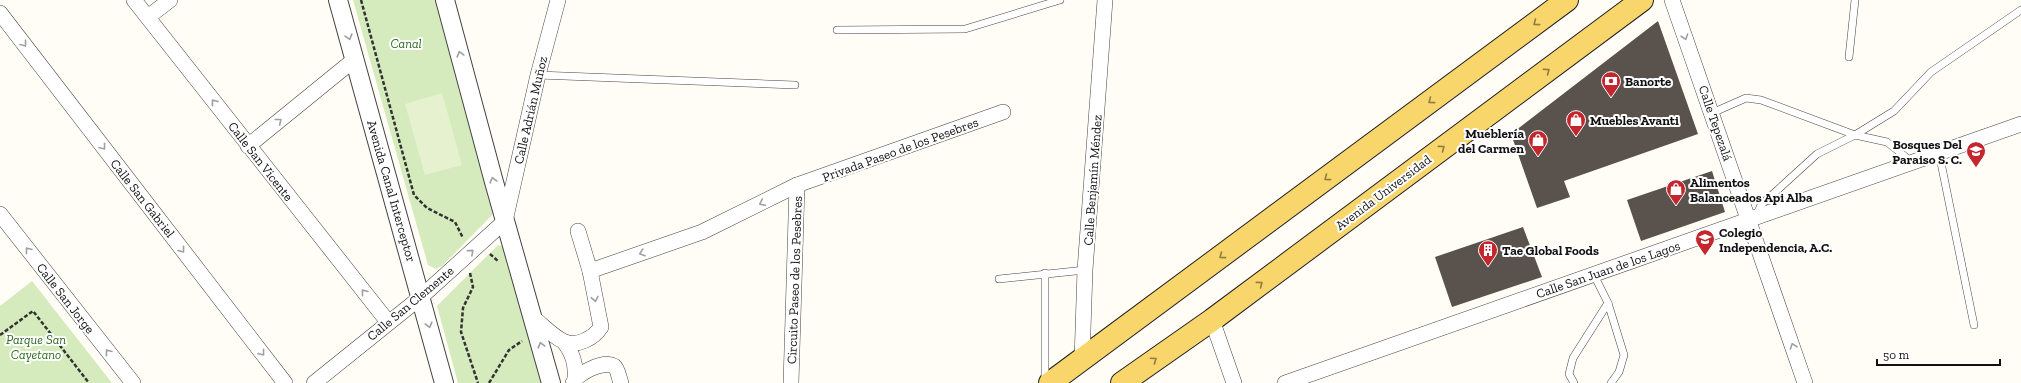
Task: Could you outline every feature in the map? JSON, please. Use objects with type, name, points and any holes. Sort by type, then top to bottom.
[{"type":"main road","points":[[1050,383],[1567,0]]},
{"type":"main road","name":"Avenida Universidad","points":[[1122,383],[1212,320],[1642,0]]},
{"type":"street","name":"Calle San Vicente","points":[[134,0],[388,322]]},
{"type":"street","points":[[148,17],[170,0]]},
{"type":"street","name":"Avenida Canal Interceptor","points":[[338,0],[422,297],[444,383]]},
{"type":"street","points":[[446,0],[505,221],[534,318],[551,383]]},
{"type":"street","name":"Calle Adrián Muñoz","points":[[505,221],[538,75],[558,0]]},
{"type":"street","name":"Calle Benjamín Méndez","points":[[1082,360],[1085,270],[1105,0]]},
{"type":"street","name":"Calle Tepezalá","points":[[1672,0],[1712,113],[1753,218],[1805,383]]},
{"type":"street","name":"Calle San Gabriel","points":[[0,13],[285,383]]},
{"type":"street","points":[[248,146],[355,59]]},
{"type":"street","name":"Privada Paseo de los Pesebres","points":[[796,185],[1003,112]]},
{"type":"street","name":"Calle San Juan de los Lagos","points":[[1285,383],[1593,273],[2021,124]]},
{"type":"street","name":"Circuito Paseo de los Pesebres","points":[[590,271],[702,232],[796,185],[791,383]]},
{"type":"street","name":"Calle San Jorge","points":[[0,214],[132,383]]},
{"type":"street","name":"Calle San Clemente","points":[[314,383],[388,322],[422,297],[505,221]]},
{"type":"street","points":[[564,342],[578,342],[591,338],[601,327],[590,271],[578,231]]},
{"type":"street","points":[[534,318],[564,342],[573,356],[575,363],[574,381]]},
{"type":"street","points":[[1212,320],[1234,383]]},
{"type":"street","points":[[574,381],[590,369],[605,364],[613,366],[617,369],[621,383]]},
{"type":"lane","points":[[837,30],[965,29],[1060,0]]},
{"type":"lane","points":[[1849,57],[1855,0]]},
{"type":"lane","points":[[1753,218],[1761,205],[1817,154],[1855,135],[1894,111],[1931,72],[2021,10]]},
{"type":"lane","points":[[538,75],[795,85]]},
{"type":"lane","points":[[1712,113],[1746,98],[1761,100],[1855,135],[1887,142],[1912,162]]},
{"type":"lane","points":[[1939,153],[1974,325]]},
{"type":"lane","points":[[1000,279],[1045,273],[1085,270]]},
{"type":"lane","points":[[1045,273],[1045,383]]},
{"type":"lane","points":[[1593,273],[1608,303],[1624,355],[1619,372],[1611,383]]},
{"type":"lane","points":[[1574,383],[1569,374],[1573,358],[1608,303]]},
{"type":"path","points":[[361,0],[414,195],[427,208],[455,222],[462,235],[473,287],[463,308],[461,332],[478,383]]},
{"type":"path","points":[[0,335],[33,311],[89,383]]},
{"type":"path","points":[[490,383],[509,350],[524,340]]},
{"type":"green space","name":"Canal","points":[[353,0],[437,0],[496,211],[442,266],[436,269],[428,265]]},
{"type":"green space","points":[[442,93],[462,165],[425,175],[405,104]]},
{"type":"green space","points":[[498,245],[507,248],[544,383],[458,383],[437,306]]},
{"type":"green space","name":"Parque San Cayetano","points":[[32,281],[112,383],[0,383],[0,306]]},
{"type":"building","points":[[1658,21],[1698,134],[1564,181],[1570,197],[1537,208],[1511,134]]},
{"type":"building","name":"Alimentos Balanceados Api Alba","points":[[1712,171],[1725,212],[1641,241],[1627,200]]},
{"type":"building","name":"Tae Global Foods","points":[[1523,227],[1542,277],[1452,307],[1435,257]]},
{"type":"place","name":"Banorte","points":[[1611,98]]},
{"type":"place","name":"Muebles Avanti","points":[[1576,137]]},
{"type":"place","name":"Mueblería del Carmen","points":[[1538,157]]},
{"type":"place","name":"Bosques Del Paraiso S. C.","points":[[1976,168]]},
{"type":"place","name":"Alimentos Balanceados Api Alba","points":[[1676,206]]},
{"type":"place","name":"Colegio Independencia, A.C.","points":[[1705,256]]},
{"type":"place","name":"Tae Global Foods","points":[[1488,267]]}]
